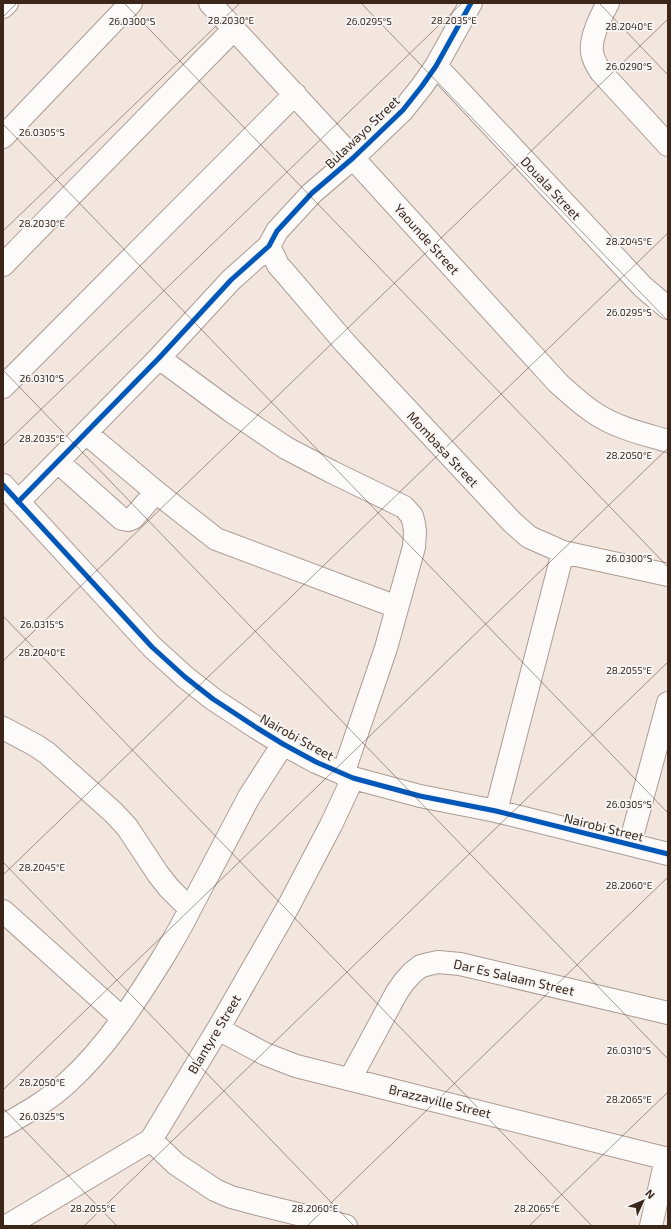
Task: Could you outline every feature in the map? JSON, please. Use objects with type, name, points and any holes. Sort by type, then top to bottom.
[{"type":"street","points":[[3,7],[7,3]]},
{"type":"street","points":[[3,137],[131,3]]},
{"type":"street","name":"Yaounde Street","points":[[210,3],[295,94],[558,383],[575,399],[597,415],[637,433],[668,441]]},
{"type":"street","name":"Bulawayo Street","points":[[269,246],[277,230],[312,193],[385,129],[403,110],[436,66],[471,3]]},
{"type":"street","points":[[608,3],[593,38],[591,50],[594,61],[601,72],[668,145]]},
{"type":"street","points":[[3,265],[234,29]]},
{"type":"street","name":"Douala Street","points":[[436,66],[643,287],[668,308]]},
{"type":"street","points":[[3,387],[295,94]]},
{"type":"street","points":[[18,502],[159,358],[231,280],[269,246]]},
{"type":"street","name":"Mombasa Street","points":[[269,246],[278,265],[345,343],[512,522],[529,537],[563,552],[668,575]]},
{"type":"street","name":"Blantyre Street","points":[[7,1226],[151,1140],[218,1029],[312,864],[348,776],[386,648],[415,540],[412,516],[398,503],[332,472],[286,448],[231,411],[159,358]]},
{"type":"street","points":[[86,433],[156,492],[216,539],[397,607]]},
{"type":"street","points":[[58,462],[122,519],[128,520],[133,518],[156,492]]},
{"type":"street","name":"Nairobi Street","points":[[3,486],[152,647],[185,677],[213,699],[283,744],[348,776],[420,796],[496,811],[668,854]]},
{"type":"street","points":[[496,811],[563,552]]},
{"type":"street","points":[[630,844],[668,703]]},
{"type":"street","points":[[3,728],[47,753],[113,812],[127,827],[169,888],[190,909]]},
{"type":"street","points":[[3,1126],[49,1098],[68,1082],[88,1061],[122,1018],[151,976],[182,925],[249,797],[283,744]]},
{"type":"street","points":[[3,911],[122,1018]]},
{"type":"street","name":"Dar Es Salaam Street","points":[[350,1079],[404,982],[421,966],[438,962],[460,964],[668,1013]]},
{"type":"street","name":"Brazzaville Street","points":[[218,1029],[266,1054],[296,1066],[667,1159]]},
{"type":"street","points":[[151,1140],[176,1164],[215,1190],[231,1197],[322,1223],[346,1226]]},
{"type":"street","points":[[651,1226],[667,1159]]},
{"type":"cycle path","points":[[18,502],[159,358],[231,280],[269,246],[277,231],[312,193],[353,158],[403,110],[436,66],[471,3]]},
{"type":"cycle path","points":[[3,485],[152,647],[185,677],[213,699],[283,744],[316,762],[353,778],[420,796],[496,811],[668,854]]}]
